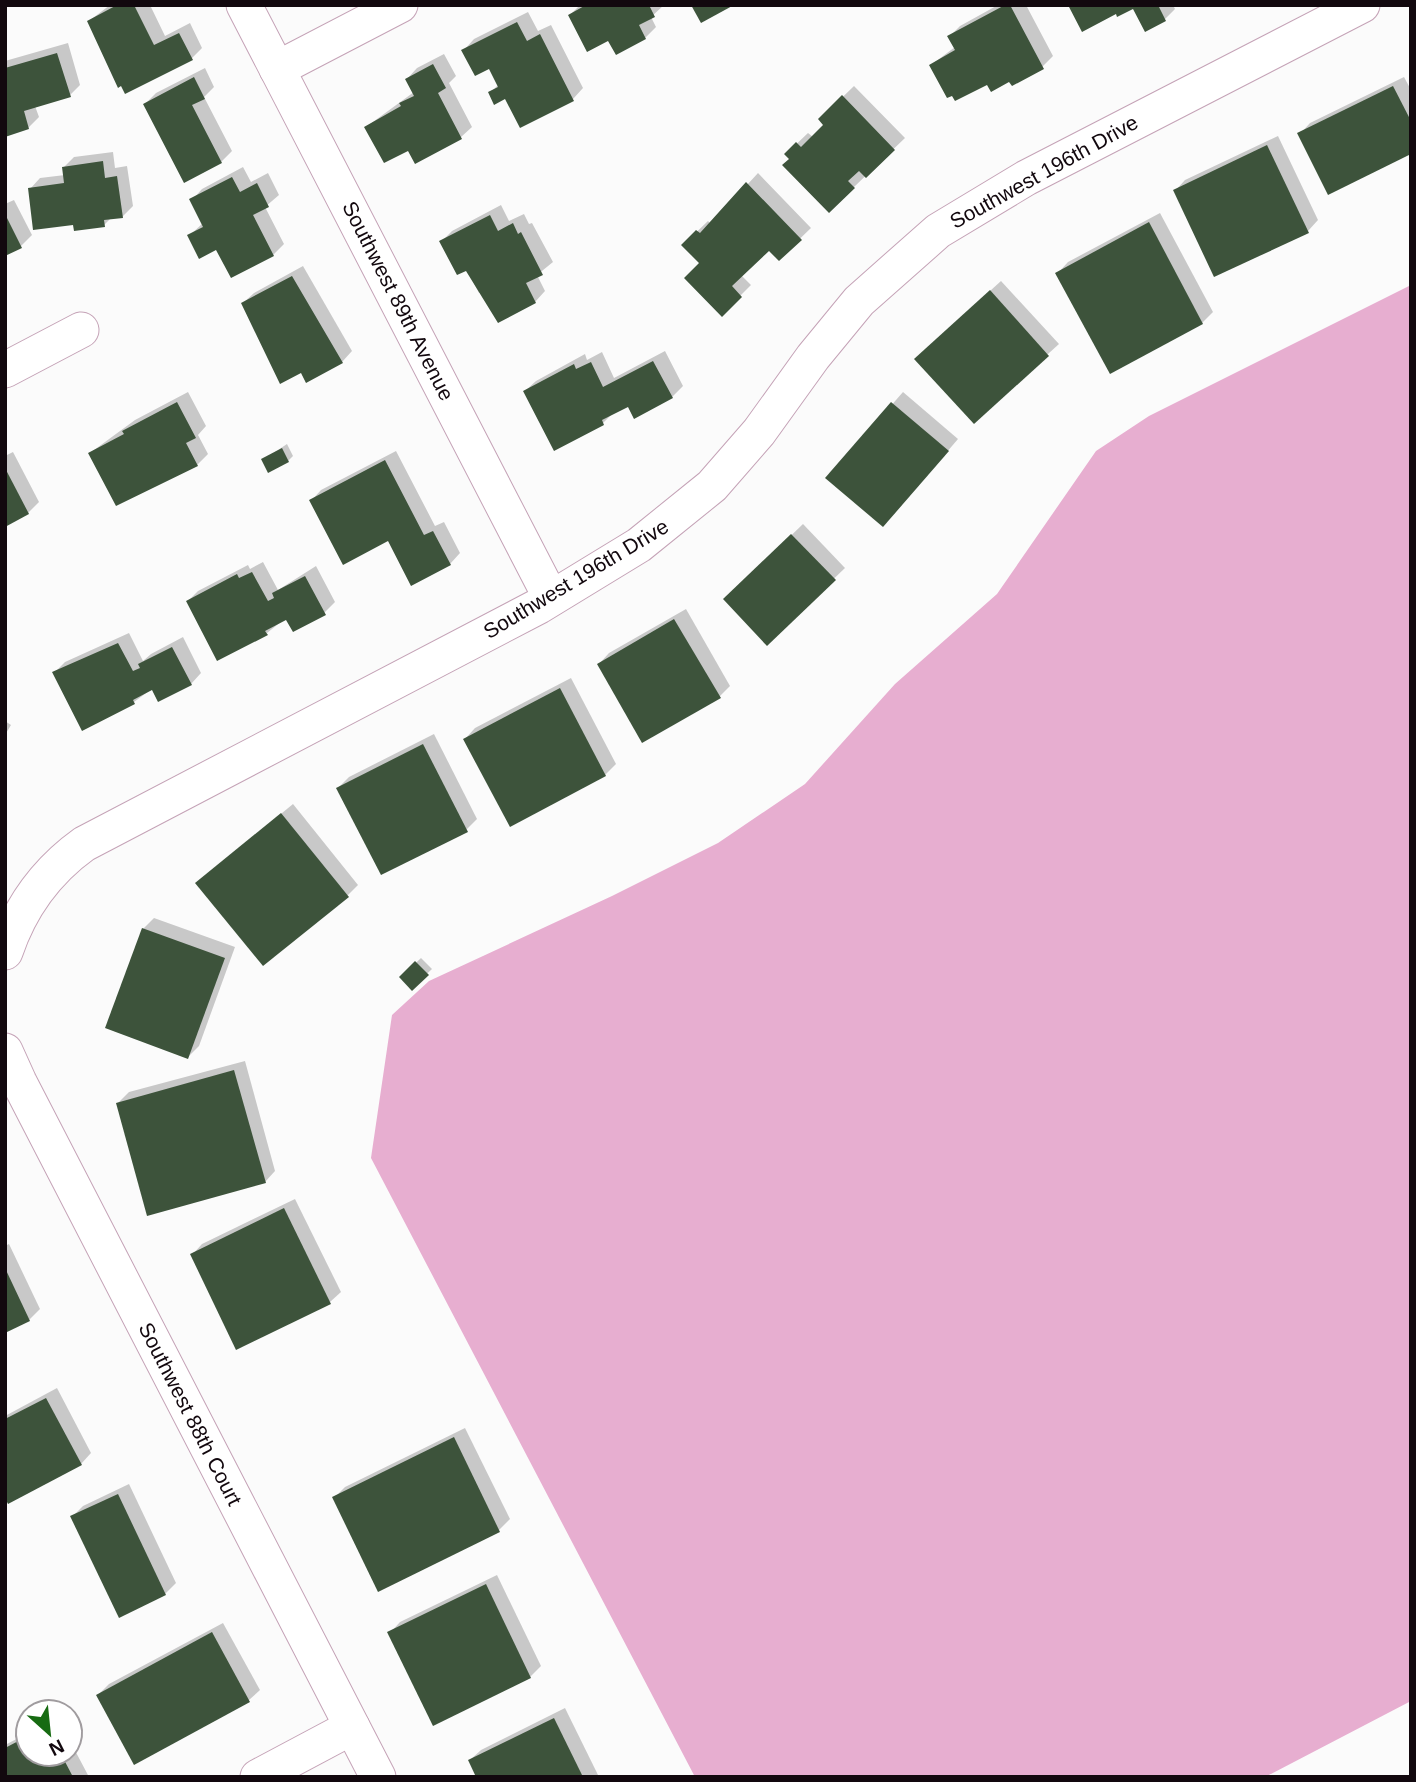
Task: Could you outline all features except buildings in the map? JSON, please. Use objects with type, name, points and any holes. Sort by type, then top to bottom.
[{"type":"street","name":"Southwest 89th Avenue","points":[[244,5],[551,598]]},
{"type":"street","points":[[278,69],[400,5]]},
{"type":"street","name":"Southwest 196th Drive","points":[[5,952],[22,912],[44,880],[64,859],[84,844],[419,670],[551,598],[639,545],[712,486],[752,441],[813,357],[859,301],[937,231],[1026,178],[1363,5]]},
{"type":"street","points":[[5,370],[81,330]]},
{"type":"street","name":"Southwest 88th Court","points":[[5,1051],[378,1777]]},
{"type":"street","points":[[258,1777],[352,1727]]},
{"type":"shaded area","points":[[1411,285],[1411,1701],[1265,1777],[695,1777],[371,1158],[392,1015],[429,981],[612,896],[718,843],[805,784],[895,684],[997,594],[1096,451],[1149,416]]}]
